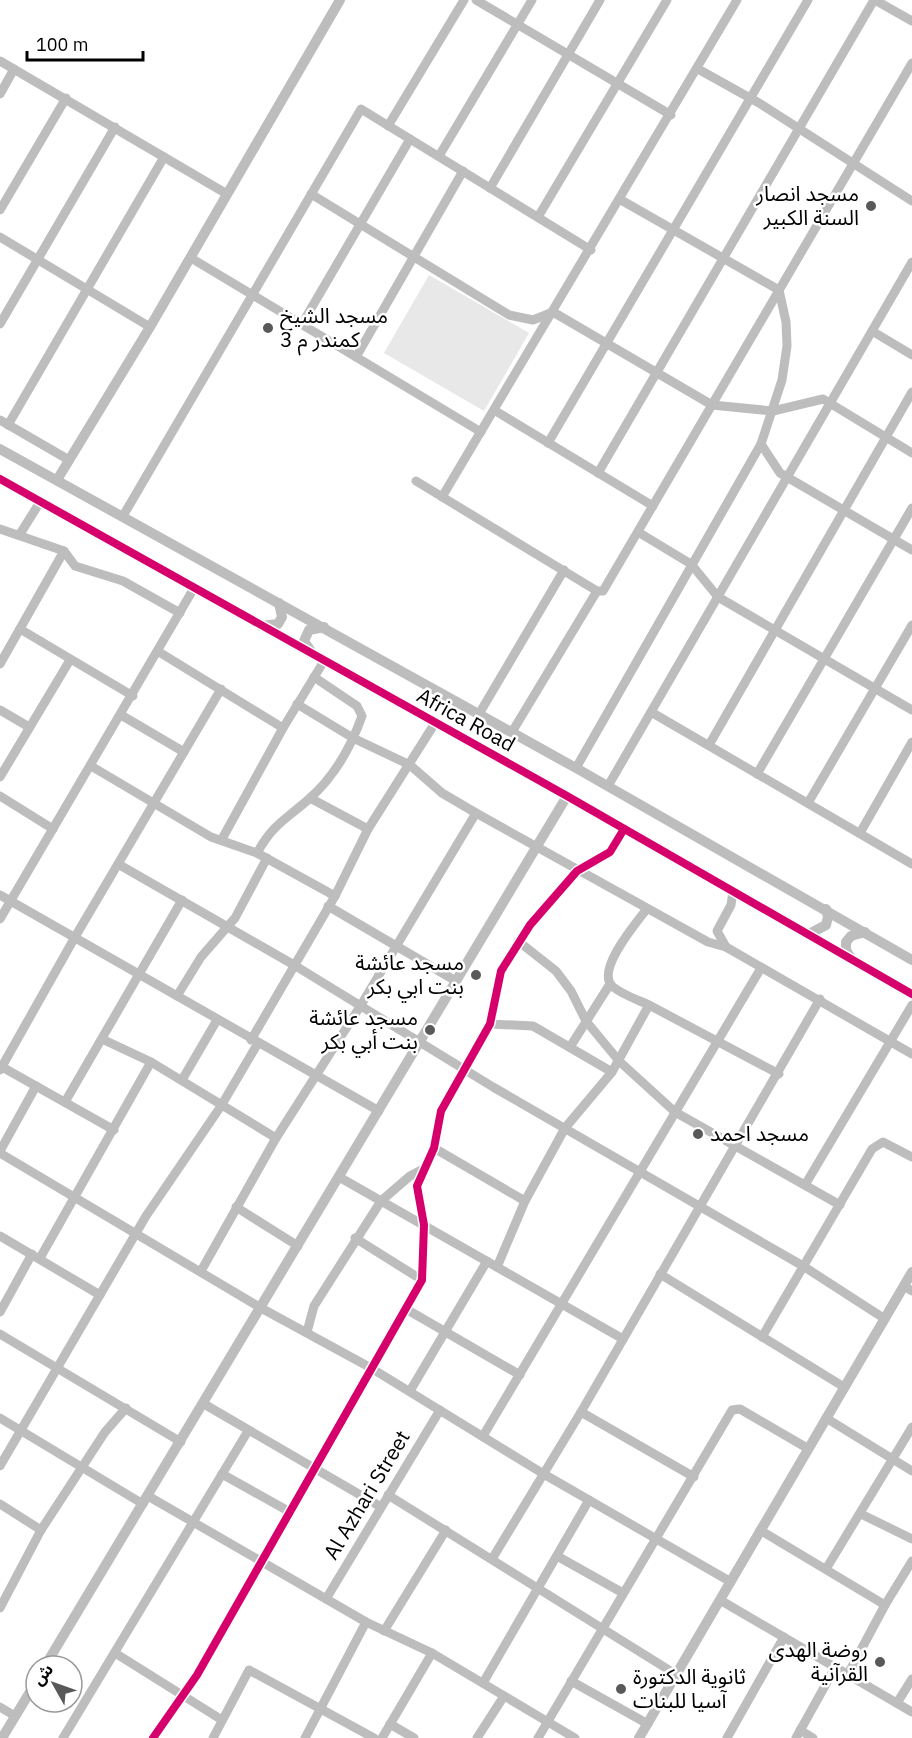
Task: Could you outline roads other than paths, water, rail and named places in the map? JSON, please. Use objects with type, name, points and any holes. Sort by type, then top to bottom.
[{"type":"street","points":[[57,480],[150,327],[340,0]]},
{"type":"street","points":[[388,126],[464,0]]},
{"type":"street","points":[[476,0],[671,115]]},
{"type":"street","points":[[440,156],[532,0]]},
{"type":"street","points":[[490,188],[600,0]]},
{"type":"street","points":[[538,217],[667,0]]},
{"type":"street","points":[[442,497],[621,200],[737,0]]},
{"type":"street","points":[[548,443],[808,0]]},
{"type":"street","points":[[598,473],[875,0],[912,21]]},
{"type":"street","points":[[0,61],[227,194]]},
{"type":"street","points":[[416,482],[597,591],[603,591],[912,63]]},
{"type":"street","points":[[0,94],[14,69]]},
{"type":"street","points":[[698,69],[799,128],[912,201]]},
{"type":"street","points":[[0,210],[66,98]]},
{"type":"street","points":[[123,516],[361,109],[591,250]]},
{"type":"street","points":[[0,324],[115,127]]},
{"type":"street","points":[[302,324],[410,139]]},
{"type":"street","points":[[69,460],[4,423],[87,290],[164,157]]},
{"type":"street","points":[[356,357],[463,171]]},
{"type":"street","points":[[311,194],[415,255],[509,315],[533,320],[553,312]]},
{"type":"street","points":[[576,768],[761,444],[774,411],[787,346],[786,322],[779,290],[621,200]]},
{"type":"street","points":[[0,237],[150,327]]},
{"type":"street","points":[[190,258],[481,432]]},
{"type":"street","points":[[608,786],[912,262]]},
{"type":"street","points":[[553,312],[712,405],[774,411],[823,399],[829,405],[912,453]]},
{"type":"street","points":[[872,331],[912,355]]},
{"type":"street","points":[[709,745],[912,392]]},
{"type":"street","points":[[494,410],[653,506]]},
{"type":"street","points":[[761,444],[780,473],[912,550]]},
{"type":"street","name":"Africa Road","points":[[0,449],[512,732],[912,960]]},
{"type":"street","name":"Africa Road","points":[[0,479],[567,796],[912,994]]},
{"type":"street","points":[[20,534],[40,502]]},
{"type":"street","points":[[757,774],[912,508]]},
{"type":"street","points":[[0,529],[64,551],[75,566],[123,581],[180,613]]},
{"type":"street","points":[[638,532],[692,564],[718,597],[912,710]]},
{"type":"street","points":[[0,664],[64,551]]},
{"type":"street","points":[[479,714],[564,570]]},
{"type":"street","points":[[0,919],[195,588]]},
{"type":"street","points":[[512,732],[597,591]]},
{"type":"street","points":[[261,626],[278,624],[282,617],[279,603]]},
{"type":"street","points":[[808,803],[912,625]]},
{"type":"street","points":[[313,654],[306,645],[306,635],[309,630],[324,627]]},
{"type":"street","points":[[20,629],[133,696]]},
{"type":"street","points":[[159,652],[283,728]]},
{"type":"street","points":[[0,777],[70,660]]},
{"type":"street","points":[[222,839],[283,728],[324,661]]},
{"type":"street","points":[[257,853],[273,827],[310,798],[340,764],[362,716],[361,710],[314,677]]},
{"type":"street","points":[[114,1130],[1,1069],[75,937],[221,689]]},
{"type":"street","points":[[297,704],[353,738],[410,765],[442,793],[577,871],[708,942],[726,947],[912,1054]]},
{"type":"street","points":[[0,710],[29,727]]},
{"type":"street","points":[[651,712],[912,864]]},
{"type":"street","points":[[121,715],[184,752]]},
{"type":"street","points":[[0,1466],[136,1234],[221,1106],[368,829],[435,723]]},
{"type":"street","points":[[860,833],[912,742]]},
{"type":"street","points":[[91,765],[211,837],[257,853],[334,896]]},
{"type":"street","points":[[0,796],[53,829]]},
{"type":"street","points":[[52,1654],[181,1443],[567,796]]},
{"type":"street","points":[[310,798],[368,829]]},
{"type":"street","points":[[201,1271],[276,1138],[361,1005],[476,813]]},
{"type":"street","points":[[153,1738],[184,1696],[422,1280],[424,1225],[417,1186],[434,1148],[441,1111],[490,1024],[501,970],[518,941],[577,871],[606,855],[624,829]]},
{"type":"street","points":[[177,996],[208,948],[228,926],[267,858]]},
{"type":"street","points":[[118,864],[228,926],[640,1172],[701,1205],[803,1266],[885,1319]]},
{"type":"street","points":[[726,947],[717,931],[731,905],[733,891]]},
{"type":"street","points":[[0,895],[379,1111]]},
{"type":"street","points":[[65,1102],[182,900]]},
{"type":"street","points":[[328,906],[456,981]]},
{"type":"street","points":[[809,934],[826,925],[826,909]]},
{"type":"street","points":[[570,1047],[610,984],[608,973],[611,960],[646,910]]},
{"type":"street","points":[[851,958],[846,950],[846,942],[851,936],[865,932]]},
{"type":"street","points":[[518,941],[556,971],[571,991],[586,1021],[619,1060],[675,1112],[840,1205]]},
{"type":"street","points":[[483,1436],[761,968]]},
{"type":"street","points":[[610,984],[779,1074]]},
{"type":"street","points":[[492,1559],[779,1074],[820,999]]},
{"type":"street","points":[[497,1267],[525,1201],[566,1128],[612,1072],[649,1005]]},
{"type":"street","points":[[805,1185],[912,1005]]},
{"type":"street","points":[[182,1080],[217,1020]]},
{"type":"street","points":[[490,1024],[532,1026],[612,1072]]},
{"type":"street","points":[[102,1039],[151,1062],[276,1138]]},
{"type":"street","points":[[0,1312],[75,1196],[151,1062]]},
{"type":"street","points":[[36,1086],[0,1152],[261,1308],[371,1368],[542,1473],[731,1582]]},
{"type":"street","points":[[762,1337],[876,1144],[883,1142],[889,1144],[912,1157]]},
{"type":"street","points":[[434,1148],[525,1201]]},
{"type":"street","points":[[307,1332],[314,1306],[355,1238],[381,1201],[416,1172],[425,1168]]},
{"type":"street","points":[[339,1177],[623,1339]]},
{"type":"street","points":[[236,1208],[298,1246]]},
{"type":"street","points":[[0,1236],[100,1295]]},
{"type":"street","points":[[355,1238],[422,1280]]},
{"type":"street","points":[[410,1391],[487,1261]]},
{"type":"street","points":[[639,1738],[807,1448],[885,1319],[908,1288],[912,1272]]},
{"type":"street","points":[[660,1274],[844,1387]]},
{"type":"street","points":[[406,1309],[519,1375]]},
{"type":"street","points":[[0,1334],[181,1443]]},
{"type":"street","points":[[204,1404],[381,1507]]},
{"type":"street","points":[[1,1603],[41,1530],[80,1468],[105,1432],[126,1408]]},
{"type":"street","points":[[538,1738],[655,1539],[736,1408],[807,1448]]},
{"type":"street","name":"Al Azhari Street","points":[[326,1599],[440,1410]]},
{"type":"street","points":[[581,1412],[694,1477]]},
{"type":"street","points":[[0,1418],[80,1468],[193,1523],[366,1622],[432,1653],[575,1738]]},
{"type":"street","points":[[826,1418],[912,1471]]},
{"type":"street","points":[[826,1569],[912,1427]]},
{"type":"street","points":[[63,1738],[248,1431]]},
{"type":"street","points":[[222,1473],[290,1512]]},
{"type":"street","points":[[388,1495],[677,1675]]},
{"type":"street","points":[[483,1683],[589,1500]]},
{"type":"street","points":[[0,1504],[41,1530]]},
{"type":"street","points":[[861,1514],[912,1539]]},
{"type":"street","points":[[384,1631],[446,1530]]},
{"type":"street","points":[[760,1530],[885,1605]]},
{"type":"street","points":[[557,1556],[623,1593]]},
{"type":"street","points":[[848,1674],[885,1605],[912,1562]]},
{"type":"street","points":[[720,1600],[912,1712]]},
{"type":"street","points":[[306,1738],[366,1622]]},
{"type":"street","points":[[727,1738],[784,1637]]},
{"type":"street","points":[[116,1653],[222,1720]]},
{"type":"street","points":[[382,1738],[432,1653]]},
{"type":"street","points":[[813,1738],[798,1734],[836,1666]]},
{"type":"street","points":[[213,1738],[249,1670],[374,1738]]},
{"type":"street","points":[[897,1703],[912,1678]]},
{"type":"street","points":[[572,1681],[648,1724]]},
{"type":"street","points":[[477,1738],[504,1696]]},
{"type":"street","points":[[2,1738],[24,1701]]},
{"type":"street","points":[[0,1707],[15,1716]]},
{"type":"street","points":[[390,1724],[414,1738]]},
{"type":"place","name":"مسجد انصار السنة الكبير","points":[[871,206]]},
{"type":"place","name":"مسجد الشيخ كمندر م 3","points":[[268,328]]},
{"type":"place","name":"مسجد عائشة بنت ابي بكر","points":[[476,975]]},
{"type":"place","name":"مسجد عائشة بنت أبي بكر","points":[[430,1030]]},
{"type":"place","name":"مسجد احمد","points":[[698,1134]]},
{"type":"place","name":"روضة الهدى القرآنية","points":[[880,1662]]},
{"type":"place","name":"ثانوية الدكتورة آسيا للبنات","points":[[621,1689]]}]
